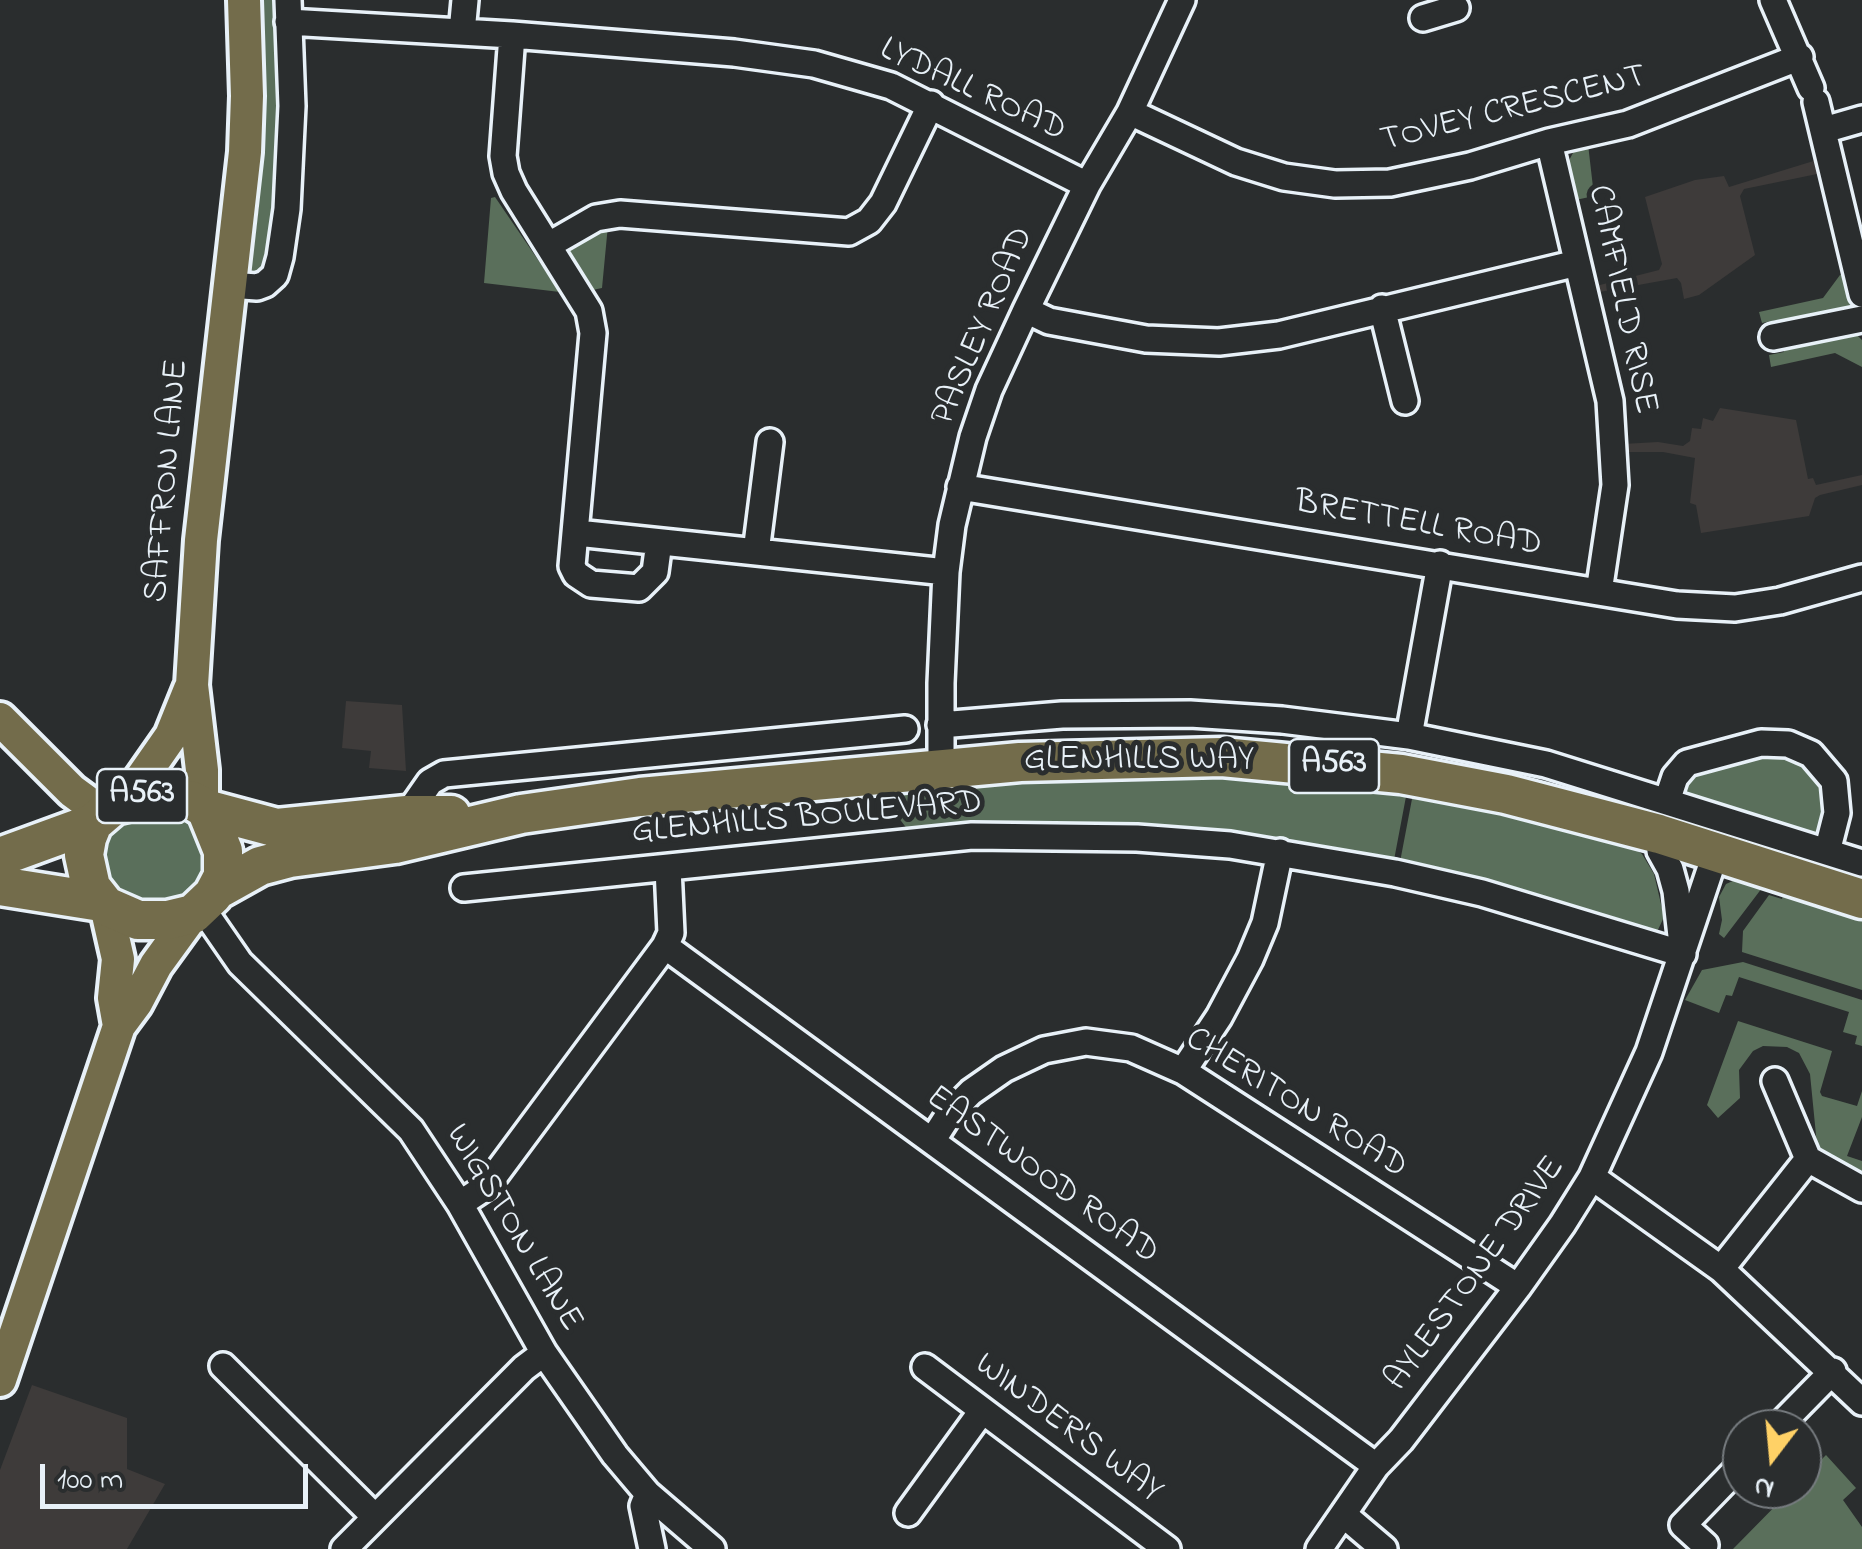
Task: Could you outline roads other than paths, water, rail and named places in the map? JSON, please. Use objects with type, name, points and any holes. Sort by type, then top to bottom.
[{"type":"highway","name":"GLENHILLS WAY","points":[[204,904],[260,866],[290,858],[395,844],[521,814],[648,796],[941,768],[1075,759],[1222,757],[1401,774],[1663,818],[1716,852],[1862,899]]},
{"type":"highway","name":"A563","points":[[0,857],[160,794],[204,808],[223,852],[223,876],[204,904],[151,921],[118,914],[103,904],[0,886]]},
{"type":"highway","name":"GLENHILLS WAY","points":[[204,808],[277,828],[407,815],[521,814]]},
{"type":"highway","name":"A563","points":[[103,904],[86,872],[84,855],[107,812]]},
{"type":"main road","name":"SAFFRON LANE","points":[[204,808],[192,684],[202,540],[244,152],[244,0]]},
{"type":"main road","name":"SAFFRON LANE","points":[[107,812],[172,736],[192,684]]},
{"type":"main road","points":[[0,719],[72,791],[107,812]]},
{"type":"main road","points":[[103,904],[118,959],[114,998],[119,1026]]},
{"type":"main road","points":[[0,1380],[6,1343],[119,1026],[136,1004],[156,965],[204,904]]},
{"type":"street","points":[[462,32],[464,0]]},
{"type":"street","name":"PASLEY ROAD","points":[[941,768],[946,572],[960,487],[989,390],[1087,185],[1130,112],[1182,0]]},
{"type":"street","points":[[1772,0],[1800,57],[1824,130],[1861,289]]},
{"type":"street","points":[[229,285],[257,288],[272,279],[278,269],[291,158],[288,11]]},
{"type":"street","name":"LYDALL ROAD","points":[[288,11],[462,32],[734,53],[814,64],[890,86],[931,104],[1087,185]]},
{"type":"street","points":[[512,34],[503,156],[506,173],[588,311],[594,333],[572,566],[576,574],[591,584],[639,588],[655,572],[659,542]]},
{"type":"street","name":"TOVEY CRESCENT","points":[[1130,112],[1236,162],[1284,177],[1335,184],[1390,183],[1628,124],[1800,57]]},
{"type":"street","points":[[549,245],[596,218],[620,214],[849,232],[869,222],[883,203],[931,104]]},
{"type":"street","points":[[1824,130],[1862,119]]},
{"type":"street","name":"CAMFIELD RISE","points":[[1549,142],[1610,401],[1615,484],[1600,592]]},
{"type":"street","points":[[1026,310],[1048,321],[1146,339],[1219,342],[1279,335],[1577,263]]},
{"type":"street","points":[[1382,308],[1405,402]]},
{"type":"street","points":[[1773,337],[1862,320]]},
{"type":"street","points":[[756,552],[770,442]]},
{"type":"street","name":"BRETTELL ROAD","points":[[960,487],[1677,605],[1735,608],[1780,601],[1862,578]]},
{"type":"street","points":[[577,534],[946,572]]},
{"type":"street","points":[[1409,736],[1440,564]]},
{"type":"street","points":[[940,725],[1048,715],[1190,714],[1409,736],[1546,764],[1663,818],[1827,852],[1862,863]]},
{"type":"street","points":[[407,815],[430,782],[444,774],[905,729]]},
{"type":"street","name":"GLENHILLS BOULEVARD","points":[[776,740],[800,752],[812,766],[816,779]]},
{"type":"street","points":[[1683,954],[1676,891],[1660,851],[1663,818],[1675,777],[1687,763],[1761,743],[1788,744],[1811,754],[1834,781],[1837,812],[1827,852]]},
{"type":"street","name":"GLENHILLS BOULEVARD","points":[[464,888],[972,836],[1136,838],[1349,863],[1482,893],[1683,954]]},
{"type":"street","points":[[1183,1072],[1250,960],[1265,922],[1280,852]]},
{"type":"street","name":"AYLESTONE DRIVE","points":[[1320,1549],[1376,1466],[1401,1440],[1518,1287],[1592,1177],[1649,1052],[1716,852]]},
{"type":"street","points":[[460,1204],[487,1186],[664,946],[672,933],[668,868]]},
{"type":"street","name":"WIGSTON LANE","points":[[204,904],[240,963],[412,1130],[460,1204],[544,1353],[615,1455],[699,1545]]},
{"type":"street","name":"EASTWOOD ROAD","points":[[664,946],[1376,1466]]},
{"type":"street","name":"CHERITON ROAD","points":[[932,1141],[950,1113],[971,1092],[1004,1069],[1044,1050],[1086,1042],[1130,1048],[1183,1072],[1518,1287]]},
{"type":"street","points":[[1775,1081],[1808,1159],[1862,1189]]},
{"type":"street","points":[[1721,1269],[1808,1159]]},
{"type":"street","points":[[1592,1177],[1721,1269],[1862,1402]]},
{"type":"street","points":[[344,1549],[544,1353]]},
{"type":"street","points":[[223,1366],[375,1517]]},
{"type":"street","name":"WINDER'S WAY","points":[[925,1367],[1167,1549]]},
{"type":"street","points":[[1795,1409],[1832,1371]]},
{"type":"street","points":[[908,1513],[982,1411]]},
{"type":"street","points":[[1704,1545],[1683,1525],[1722,1485]]},
{"type":"street","points":[[648,1494],[644,1506],[652,1549]]},
{"type":"street","points":[[1344,1515],[1384,1549]]}]
